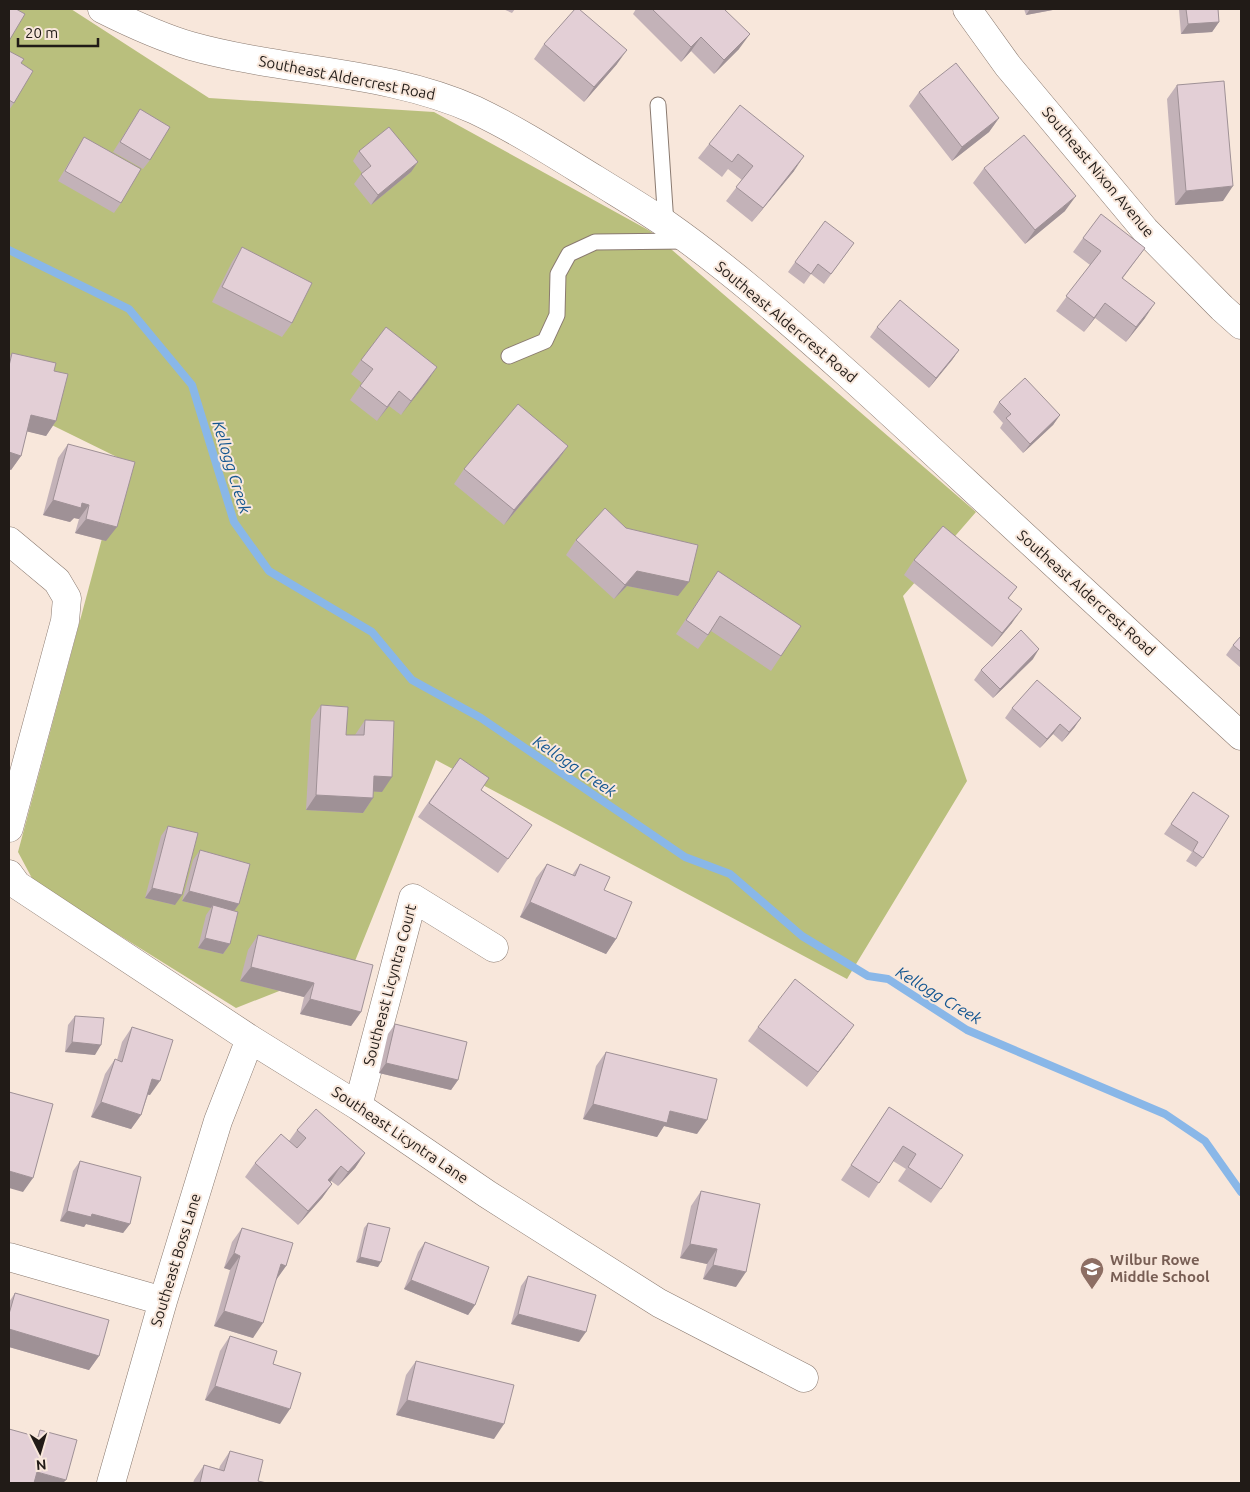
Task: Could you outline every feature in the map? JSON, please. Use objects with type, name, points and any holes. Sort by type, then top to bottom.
[{"type":"street","name":"Southeast Aldercrest Road","points":[[102,9],[166,38],[192,46],[391,84],[423,91],[449,100],[531,139],[666,224],[762,298],[1241,736]]},
{"type":"street","name":"Southeast Nixon Avenue","points":[[967,9],[1008,66],[1146,230],[1241,325]]},
{"type":"street","points":[[9,541],[57,581],[67,598],[65,621],[9,828]]},
{"type":"street","name":"Southeast Licyntra Lane","points":[[9,874],[17,885],[250,1039],[358,1106],[487,1194],[660,1304],[804,1378]]},
{"type":"street","name":"Southeast Licyntra Court","points":[[358,1106],[413,898],[494,948]]},
{"type":"street","name":"Southeast Boss Lane","points":[[112,1483],[163,1301],[218,1121],[250,1039]]},
{"type":"street","points":[[9,1257],[163,1301]]},
{"type":"lane","points":[[658,105],[666,224]]},
{"type":"lane","points":[[509,356],[545,341],[557,316],[558,274],[569,254],[595,242],[688,241]]},
{"type":"green space","points":[[9,9],[71,9],[209,98],[434,112],[650,231],[976,512],[903,596],[967,781],[847,979],[436,760],[355,961],[236,1008],[34,882],[18,852],[123,460],[9,404]]},
{"type":"building","points":[[9,9],[16,9],[25,14],[9,41]]},
{"type":"building","points":[[575,9],[579,9],[627,50],[594,87],[544,44]]},
{"type":"building","points":[[652,9],[724,9],[750,34],[724,60],[701,37],[691,47]]},
{"type":"building","points":[[1186,9],[1218,9],[1219,22],[1188,24]]},
{"type":"building","points":[[9,51],[24,59],[21,63],[33,71],[14,103],[9,100]]},
{"type":"building","points":[[956,63],[999,118],[962,147],[919,92]]},
{"type":"building","points":[[1224,81],[1233,186],[1186,191],[1177,85]]},
{"type":"building","points":[[740,105],[804,156],[763,208],[736,187],[753,166],[738,154],[732,162],[709,144]]},
{"type":"building","points":[[140,109],[170,127],[150,160],[120,142]]},
{"type":"building","points":[[389,127],[418,162],[378,195],[361,174],[371,166],[359,151]]},
{"type":"building","points":[[1024,135],[1076,196],[1035,230],[984,168]]},
{"type":"building","points":[[84,137],[141,169],[121,203],[65,171]]},
{"type":"building","points":[[1101,214],[1145,248],[1122,278],[1155,303],[1136,327],[1105,303],[1094,318],[1066,296],[1101,251],[1083,238]]},
{"type":"building","points":[[825,221],[854,243],[831,274],[818,264],[811,274],[795,262]]},
{"type":"building","points":[[242,247],[312,283],[292,323],[222,287]]},
{"type":"building","points":[[900,300],[959,350],[936,378],[877,327]]},
{"type":"building","points":[[386,327],[437,367],[411,401],[399,391],[387,407],[360,386],[373,369],[361,360]]},
{"type":"building","points":[[12,353],[56,363],[54,371],[68,374],[56,421],[31,415],[21,456],[9,452],[9,366]]},
{"type":"building","points":[[1025,378],[1060,415],[1030,444],[1006,418],[1011,414],[999,402]]},
{"type":"building","points":[[518,404],[568,446],[514,510],[464,469]]},
{"type":"building","points":[[68,444],[135,462],[117,527],[86,519],[89,505],[82,503],[81,508],[53,500]]},
{"type":"building","points":[[605,508],[626,528],[698,545],[689,582],[637,571],[625,585],[576,540]]},
{"type":"building","points":[[943,526],[1017,587],[1008,598],[1022,609],[1002,633],[914,560]]},
{"type":"building","points":[[718,571],[801,626],[781,656],[720,616],[708,635],[686,620]]},
{"type":"building","points":[[1021,630],[1039,649],[1000,689],[981,670]]},
{"type":"building","points":[[1241,636],[1241,652],[1233,645]]},
{"type":"building","points":[[1037,680],[1081,718],[1069,732],[1060,724],[1047,739],[1012,708]]},
{"type":"building","points":[[321,705],[348,707],[346,735],[364,735],[365,720],[394,721],[392,777],[374,776],[373,798],[316,795]]},
{"type":"building","points":[[460,758],[489,778],[481,790],[532,825],[508,859],[429,803]]},
{"type":"building","points":[[1193,792],[1229,816],[1203,858],[1193,851],[1198,842],[1171,824]]},
{"type":"building","points":[[168,826],[198,833],[182,895],[152,888]]},
{"type":"building","points":[[200,850],[250,864],[239,904],[189,891]]},
{"type":"building","points":[[547,864],[575,876],[580,864],[610,877],[604,890],[632,902],[616,939],[530,902]]},
{"type":"building","points":[[213,905],[238,912],[230,944],[205,938]]},
{"type":"building","points":[[258,935],[373,965],[361,1012],[310,999],[314,983],[251,967]]},
{"type":"building","points":[[795,979],[854,1025],[818,1072],[758,1027]]},
{"type":"building","points":[[75,1016],[104,1018],[101,1045],[72,1042]]},
{"type":"building","points":[[395,1024],[467,1042],[458,1080],[386,1063]]},
{"type":"building","points":[[132,1027],[173,1040],[160,1081],[152,1079],[141,1115],[101,1102],[115,1059],[122,1062]]},
{"type":"building","points":[[606,1052],[717,1079],[707,1120],[670,1111],[667,1123],[593,1104]]},
{"type":"building","points":[[9,1092],[53,1104],[33,1178],[9,1171]]},
{"type":"building","points":[[889,1107],[963,1155],[941,1189],[908,1167],[916,1154],[903,1146],[879,1183],[851,1165]]},
{"type":"building","points":[[316,1109],[365,1153],[348,1172],[341,1166],[328,1180],[332,1184],[308,1211],[255,1163],[281,1134],[297,1148],[306,1138],[297,1130]]},
{"type":"building","points":[[80,1161],[141,1177],[130,1224],[92,1214],[91,1217],[67,1211]]},
{"type":"building","points":[[701,1191],[760,1204],[746,1272],[713,1265],[717,1249],[690,1244]]},
{"type":"building","points":[[368,1223],[390,1228],[381,1262],[360,1257]]},
{"type":"building","points":[[242,1228],[293,1243],[286,1266],[281,1264],[263,1323],[224,1311],[240,1256],[234,1253]]},
{"type":"building","points":[[425,1242],[489,1267],[475,1305],[411,1280]]},
{"type":"building","points":[[528,1276],[596,1295],[586,1332],[518,1314]]},
{"type":"building","points":[[15,1293],[109,1320],[99,1356],[9,1329],[9,1314]]},
{"type":"building","points":[[230,1336],[277,1351],[273,1364],[301,1373],[290,1409],[215,1386]]},
{"type":"building","points":[[416,1361],[514,1385],[504,1424],[407,1400]]},
{"type":"building","points":[[9,1429],[38,1437],[40,1430],[77,1440],[66,1480],[37,1472],[34,1483],[9,1483]]},
{"type":"building","points":[[230,1451],[263,1460],[258,1481],[267,1483],[200,1483],[204,1465],[224,1471]]},
{"type":"waterway","name":"Kellogg Creek","points":[[9,250],[129,309],[192,385],[234,522],[269,571],[372,632],[412,680],[481,718],[685,857],[730,874],[802,936],[868,976],[888,979],[967,1030],[1165,1114],[1205,1141],[1241,1192]]},
{"type":"place","name":"Wilbur Rowe Middle School","points":[[1092,1290]]}]
